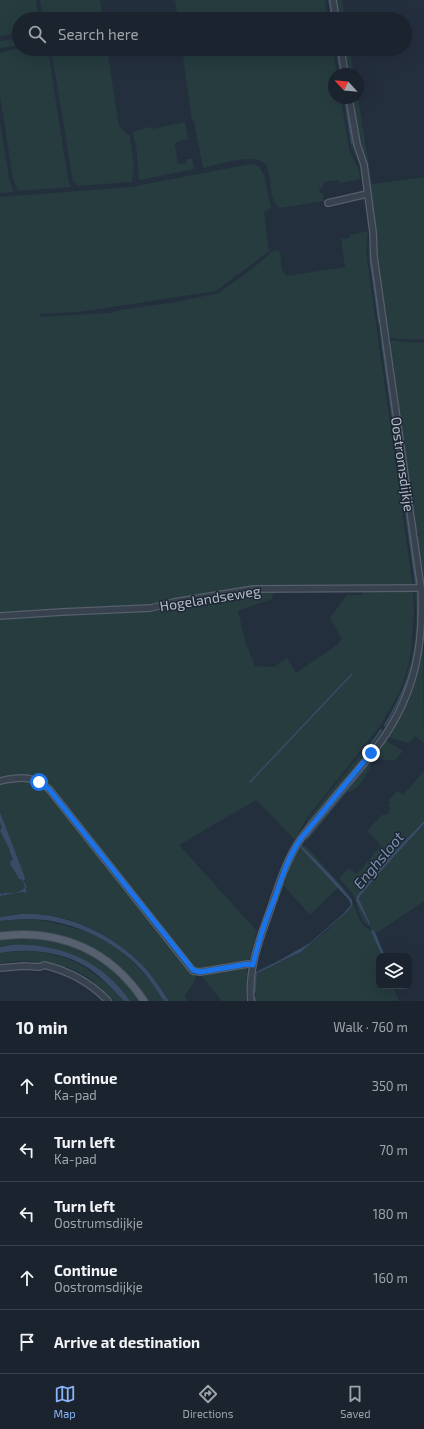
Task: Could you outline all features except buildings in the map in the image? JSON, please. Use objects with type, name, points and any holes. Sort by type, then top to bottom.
[{"type":"main road","points":[[0,936],[17,934],[47,936],[82,947],[115,968],[134,986],[144,1001]]},
{"type":"street","points":[[333,0],[335,12]]},
{"type":"street","points":[[342,56],[344,68]]},
{"type":"street","name":"Oostromsdijkje","points":[[251,1001],[253,965],[260,938],[284,871],[298,843],[381,741],[401,708],[413,680],[422,641],[423,608],[421,588],[376,264],[364,165],[357,144],[350,104]]},
{"type":"street","points":[[328,203],[367,194]]},
{"type":"street","name":"Hogelandseweg","points":[[0,616],[152,608],[174,602],[254,589],[421,588]]},
{"type":"street","points":[[0,781],[16,778],[29,778],[39,782],[49,789],[193,970],[200,972],[248,964],[253,965]]},
{"type":"street","points":[[0,968],[24,966],[40,968],[44,965],[57,968],[92,986],[108,1001]]},
{"type":"green space","points":[[0,0],[36,0],[37,12],[12,12],[12,34],[0,36]]},
{"type":"green space","points":[[40,0],[100,0],[102,12],[42,12]]},
{"type":"green space","points":[[175,0],[325,0],[327,12],[177,12]]},
{"type":"green space","points":[[335,0],[342,0],[344,12],[337,12]]},
{"type":"green space","points":[[12,39],[12,46],[0,48],[0,41]]},
{"type":"green space","points":[[12,50],[12,56],[49,56],[67,173],[69,183],[72,187],[18,191],[13,179],[0,96],[0,53]]},
{"type":"green space","points":[[52,56],[108,56],[119,126],[130,136],[134,167],[132,182],[79,186],[73,181]]},
{"type":"green space","points":[[183,56],[334,56],[336,68],[328,68],[328,104],[342,104],[349,149],[358,168],[360,179],[340,183],[338,180],[324,182],[322,188],[319,189],[320,193],[323,193],[324,201],[280,208],[274,202],[272,197],[267,167],[261,161],[254,159],[236,160],[203,168],[194,121],[192,120]]},
{"type":"green space","points":[[336,56],[340,56],[342,68],[338,68]]},
{"type":"green space","points":[[344,56],[351,56],[353,68],[346,68]]},
{"type":"green space","points":[[344,104],[348,104],[360,158],[358,160],[351,146]]},
{"type":"green space","points":[[352,104],[359,104],[372,184],[424,177],[424,339],[400,339],[391,338],[388,336],[376,256],[377,239]]},
{"type":"green space","points":[[0,120],[9,179],[14,192],[0,193]]},
{"type":"green space","points":[[185,122],[188,139],[176,142],[175,144],[178,164],[186,163],[187,159],[192,159],[194,169],[139,180],[136,145],[132,132],[151,127],[152,129]]},
{"type":"green space","points":[[250,164],[259,166],[264,175],[271,208],[264,212],[269,250],[272,249],[216,291],[76,312],[40,314],[40,317],[112,313],[115,311],[176,302],[219,293],[274,250],[280,252],[282,270],[287,276],[345,267],[341,239],[349,238],[349,235],[368,231],[366,251],[413,588],[254,588],[158,606],[0,615],[0,197],[131,187]]},
{"type":"green space","points":[[369,246],[372,247],[418,584],[415,587],[368,252]]},
{"type":"green space","points":[[393,340],[412,343],[424,342],[424,597],[416,536],[420,535],[420,533],[416,533],[389,342]]},
{"type":"green space","points":[[274,590],[272,599],[238,611],[246,644],[255,666],[274,667],[287,658],[296,673],[337,645],[342,639],[330,618],[347,595],[363,595],[363,590],[413,590],[414,612],[411,652],[406,674],[399,693],[380,726],[307,818],[295,840],[256,800],[179,845],[257,931],[248,963],[200,971],[194,969],[56,796],[34,778],[0,780],[0,617],[168,605],[239,592]]},
{"type":"green space","points":[[415,591],[419,594],[420,617],[415,665],[399,707],[385,728],[383,726],[400,694],[411,661],[416,627]]},
{"type":"green space","points":[[423,642],[424,743],[415,736],[409,743],[390,738],[389,736],[392,733],[391,730],[403,710],[416,677]]},
{"type":"green space","points":[[381,728],[384,732],[371,750],[369,750],[366,748]]},
{"type":"green space","points":[[384,739],[403,751],[395,760],[381,759],[375,754]]},
{"type":"green space","points":[[364,750],[367,754],[299,838],[309,818]]},
{"type":"green space","points":[[368,760],[373,760],[371,765],[360,784],[356,788],[346,793],[307,841],[306,836]]},
{"type":"green space","points":[[424,771],[424,821],[374,873],[356,898],[368,925],[370,925],[359,899],[360,896],[424,824],[424,901],[375,934],[374,930],[371,931],[381,953],[376,953],[376,989],[394,989],[399,1001],[253,1001],[253,998],[256,996],[256,993],[252,991],[256,958],[258,958],[255,975],[276,963],[301,952],[329,929],[352,906],[352,901],[350,898],[302,846],[301,848],[302,847],[339,887],[310,915],[284,886],[276,905],[275,902],[282,882],[285,883],[286,880],[283,879],[290,862],[300,845],[302,844],[306,846],[348,893],[351,898],[360,919],[363,924],[366,928],[371,930],[371,927],[367,925],[364,922],[353,895],[339,878],[349,868],[357,874],[381,845],[367,831],[382,815],[389,813],[390,808],[388,805],[390,802],[388,801],[397,791],[403,795]]},
{"type":"green space","points":[[29,779],[43,786],[51,794],[64,813],[166,939],[169,945],[195,973],[195,980],[185,996],[187,1001],[169,1001],[159,986],[131,954],[107,937],[94,930],[66,919],[37,914],[0,917],[0,896],[25,892],[25,888],[23,890],[8,894],[4,892],[4,894],[0,893],[0,823],[11,851],[9,852],[13,859],[10,862],[19,879],[23,880],[25,887],[27,887],[0,812],[0,782]]},
{"type":"green space","points":[[28,919],[72,927],[99,938],[124,955],[140,969],[164,1001],[148,1001],[131,979],[78,942],[0,933],[0,921]]},
{"type":"green space","points":[[37,937],[71,944],[100,960],[124,980],[141,1001],[130,1001],[118,986],[104,973],[73,955],[56,949],[38,946],[19,945],[0,947],[0,939]]},
{"type":"green space","points":[[25,951],[41,952],[69,959],[102,980],[124,1001],[114,1001],[112,998],[109,1000],[93,985],[95,982],[66,966],[65,969],[34,965],[34,961],[0,963],[0,953]]},
{"type":"green space","points":[[247,966],[246,1001],[222,1001],[200,974]]},
{"type":"water","points":[[0,812],[25,878],[24,881],[27,887],[25,888],[27,893],[23,892],[0,896],[0,893],[4,894],[4,892],[16,892],[25,887],[23,880],[19,879],[10,862],[13,859],[0,830],[2,828],[0,823]]},
{"type":"water","points":[[424,821],[424,824],[360,896],[359,899],[370,924],[369,925],[356,900],[357,896],[374,873]]},
{"type":"water","points":[[302,846],[352,900],[352,906],[301,952],[281,961],[280,960],[310,943],[351,905],[349,900],[301,848]]},
{"type":"water","points":[[21,914],[38,914],[70,921],[101,934],[129,953],[141,964],[169,1001],[164,1001],[144,973],[125,954],[86,931],[57,922],[43,920],[24,919],[0,921],[0,917]]},
{"type":"water","points":[[374,930],[384,953],[381,953],[371,931]]},
{"type":"water","points":[[12,945],[47,947],[78,957],[93,965],[106,975],[119,987],[130,1001],[124,1001],[106,982],[85,966],[65,957],[33,951],[0,953],[0,947]]},
{"type":"waterway","points":[[329,0],[331,12]]},
{"type":"waterway","points":[[338,56],[340,68]]},
{"type":"waterway","points":[[346,104],[352,143]]},
{"type":"waterway","points":[[370,258],[379,322]]},
{"type":"waterway","points":[[381,331],[382,338]]},
{"type":"waterway","points":[[382,342],[401,476]]},
{"type":"waterway","points":[[402,483],[416,584]]},
{"type":"waterway","points":[[418,594],[418,620]]},
{"type":"waterway","points":[[385,725],[405,686],[412,666],[417,644]]},
{"type":"waterway","points":[[250,782],[352,674]]},
{"type":"waterway","points":[[369,747],[381,730]]},
{"type":"waterway","points":[[307,838],[370,762]]},
{"type":"waterway","points":[[255,992],[256,973],[280,961]]},
{"type":"route","points":[[39,782],[49,789],[193,970],[200,972],[248,964],[253,965],[260,938],[293,850],[371,753]]},
{"type":"water label","name":"Enghsloot","points":[[378,860]]}]
